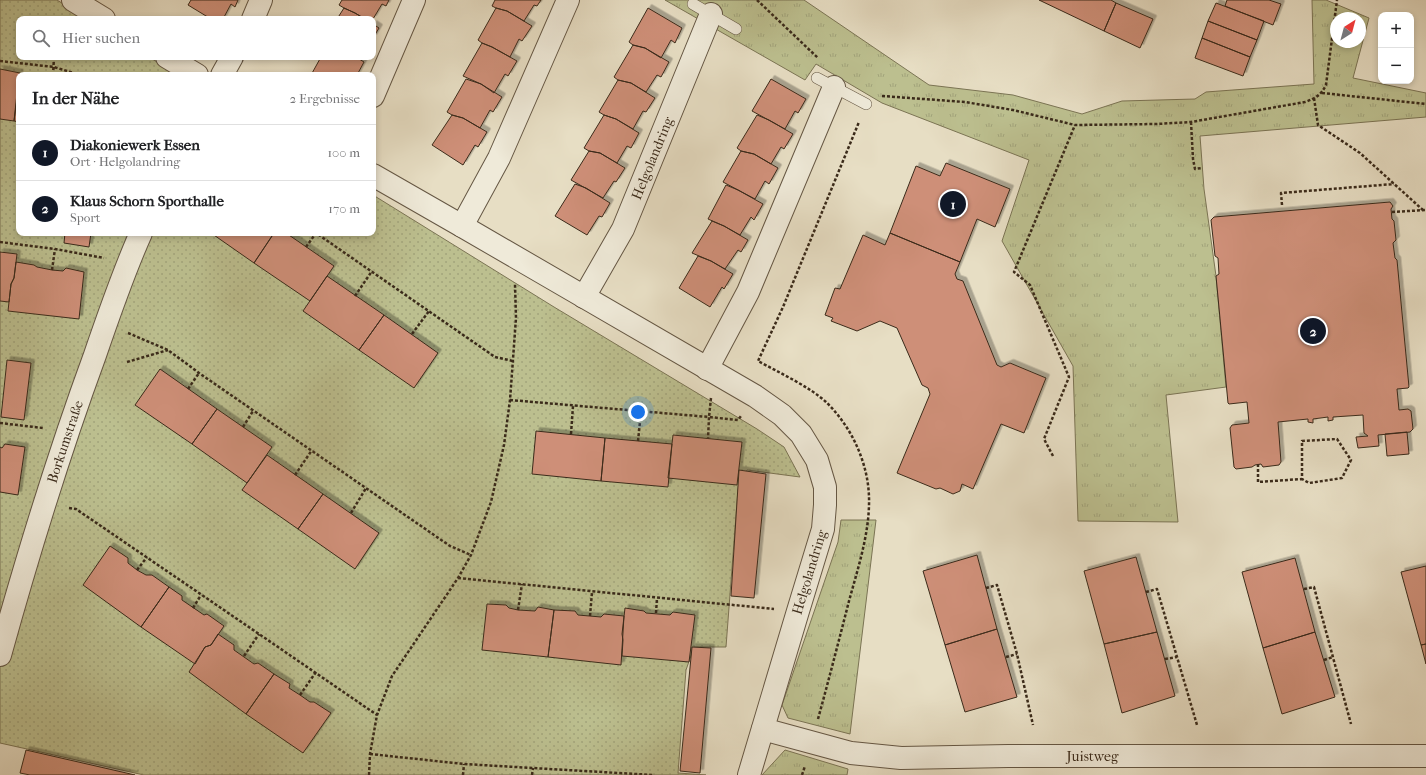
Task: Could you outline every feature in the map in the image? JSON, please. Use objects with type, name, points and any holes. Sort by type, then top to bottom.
[{"type":"street","points":[[73,0],[99,16]]},
{"type":"street","points":[[254,16],[261,0]]},
{"type":"street","points":[[376,89],[414,0]]},
{"type":"street","points":[[462,226],[499,158],[568,0]]},
{"type":"street","name":"Helgolandring","points":[[584,297],[623,229],[702,9]]},
{"type":"street","points":[[172,60],[192,72]]},
{"type":"street","points":[[224,72],[230,60]]},
{"type":"street","points":[[707,369],[748,292],[825,83]]},
{"type":"street","name":"Helgolandring","points":[[376,177],[755,396],[782,415],[801,434],[817,460],[825,487],[824,529],[749,775]]},
{"type":"street","name":"Borkumstraße","points":[[0,655],[19,586],[68,430],[127,262],[140,236]]},
{"type":"street","name":"Juistweg","points":[[763,729],[851,753],[901,758],[1008,756],[1426,756]]},
{"type":"lane","points":[[702,9],[736,29]]},
{"type":"lane","points":[[825,83],[866,104]]},
{"type":"path","points":[[757,0],[823,62],[825,83]]},
{"type":"path","points":[[866,104],[875,95],[965,102],[1013,110],[1075,126],[1191,122],[1305,102],[1322,93],[1326,85],[1337,0]]},
{"type":"path","points":[[54,60],[54,72]]},
{"type":"path","points":[[0,61],[54,67],[70,72]]},
{"type":"path","points":[[1322,93],[1426,104]]},
{"type":"path","points":[[1314,98],[1318,125],[1360,153],[1425,210]]},
{"type":"path","points":[[1191,122],[1195,169],[1202,168]]},
{"type":"path","points":[[1053,456],[1044,439],[1068,377],[1030,285],[1014,272],[1075,126]]},
{"type":"path","points":[[1282,205],[1281,193],[1394,184]]},
{"type":"path","points":[[1392,212],[1425,210]]},
{"type":"path","points":[[306,247],[314,236]]},
{"type":"path","points":[[320,236],[496,357],[513,361]]},
{"type":"path","points":[[0,242],[55,249],[127,262]]},
{"type":"path","points":[[52,270],[55,249]]},
{"type":"path","points":[[370,775],[370,754],[377,715],[392,676],[458,578],[471,555],[491,502],[504,445],[510,400],[516,318],[513,255]]},
{"type":"path","points":[[355,296],[372,271]]},
{"type":"path","points":[[412,334],[429,311]]},
{"type":"path","points":[[106,324],[168,350],[253,411],[450,546],[471,555]]},
{"type":"path","points":[[127,362],[168,350]]},
{"type":"path","points":[[188,389],[199,373]]},
{"type":"path","points":[[708,439],[712,399]]},
{"type":"path","points":[[510,400],[709,417]]},
{"type":"path","points":[[571,434],[573,406]]},
{"type":"path","points":[[243,427],[253,411]]},
{"type":"path","points":[[638,441],[641,412]]},
{"type":"path","points":[[0,423],[68,430]]},
{"type":"path","points":[[1258,464],[1258,482],[1302,479],[1309,483],[1342,478],[1351,460],[1337,439],[1302,441],[1302,479]]},
{"type":"path","points":[[294,474],[312,450]]},
{"type":"path","points":[[351,513],[366,488]]},
{"type":"path","points":[[45,502],[76,509],[377,715]]},
{"type":"path","points":[[137,570],[147,557]]},
{"type":"path","points":[[458,578],[798,611]]},
{"type":"path","points":[[518,610],[522,584]]},
{"type":"path","points":[[986,588],[997,585],[1017,654],[1033,725]]},
{"type":"path","points":[[1304,589],[1314,587],[1351,724]]},
{"type":"path","points":[[1146,592],[1157,589],[1197,725]]},
{"type":"path","points":[[590,616],[592,592]]},
{"type":"path","points":[[193,608],[202,595]]},
{"type":"path","points":[[656,613],[657,598]]},
{"type":"path","points":[[244,656],[260,634]]},
{"type":"path","points":[[1006,657],[1017,654]]},
{"type":"path","points":[[1165,659],[1176,657]]},
{"type":"path","points":[[1324,660],[1333,657]]},
{"type":"path","points":[[300,695],[316,672]]},
{"type":"path","points":[[370,754],[464,764],[601,774],[653,775]]},
{"type":"path","points":[[463,775],[464,764]]},
{"type":"path","points":[[532,775],[533,768]]},
{"type":"green space","points":[[0,0],[57,0],[82,16],[16,16],[16,60],[154,60],[173,72],[16,72],[16,236],[376,236],[376,197],[554,307],[757,429],[784,447],[800,477],[747,470],[738,489],[726,647],[694,647],[686,670],[678,773],[706,775],[144,775],[0,743]]},
{"type":"green space","points":[[665,0],[804,0],[929,85],[1013,95],[1082,114],[1122,101],[1195,99],[1206,92],[1314,84],[1312,0],[1326,0],[1355,12],[1330,12],[1330,48],[1361,48],[1353,78],[1426,93],[1426,117],[1200,136],[1204,189],[1216,276],[1226,387],[1166,395],[1178,522],[1078,521],[1073,366],[1002,241],[1029,160],[882,103],[816,64],[805,80]]},
{"type":"green space","points":[[1366,17],[1369,18],[1366,29]]},
{"type":"green space","points":[[841,520],[876,520],[850,734],[788,718],[782,705],[838,542]]},
{"type":"green space","points":[[785,750],[848,769],[847,775],[762,775]]},
{"type":"building","points":[[191,0],[238,0],[235,7],[231,4],[225,16],[206,16],[188,5]]},
{"type":"building","points":[[342,0],[389,0],[386,6],[382,4],[375,16],[360,16],[339,5]]},
{"type":"building","points":[[495,0],[541,0],[537,6],[534,5],[524,21],[507,11],[492,6]]},
{"type":"building","points":[[1039,0],[1111,0],[1116,3],[1104,31]]},
{"type":"building","points":[[1227,0],[1269,0],[1281,4],[1273,25],[1225,6]]},
{"type":"building","points":[[1116,3],[1153,19],[1140,48],[1104,31]]},
{"type":"building","points":[[1216,3],[1264,21],[1257,40],[1208,21]]},
{"type":"building","points":[[344,8],[360,16],[339,16]]},
{"type":"building","points":[[496,8],[507,11],[532,26],[522,41],[519,39],[510,57],[478,40]]},
{"type":"building","points":[[648,8],[682,28],[675,43],[671,40],[661,58],[645,48],[633,45],[629,42]]},
{"type":"building","points":[[1208,21],[1257,40],[1250,57],[1202,38]]},
{"type":"building","points":[[376,26],[379,28],[376,33]]},
{"type":"building","points":[[1202,38],[1250,57],[1243,76],[1195,58]]},
{"type":"building","points":[[482,43],[517,61],[508,76],[505,74],[494,93],[481,84],[463,76]]},
{"type":"building","points":[[633,45],[645,48],[669,62],[661,77],[657,75],[646,92],[631,83],[618,80],[614,77]]},
{"type":"building","points":[[319,60],[361,60],[364,62],[359,72],[313,72]]},
{"type":"building","points":[[0,69],[16,72],[16,103],[14,121],[0,119]]},
{"type":"building","points":[[466,79],[481,84],[502,97],[493,112],[490,110],[480,128],[463,118],[447,112]]},
{"type":"building","points":[[771,79],[806,99],[798,113],[795,111],[785,129],[752,111]]},
{"type":"building","points":[[618,80],[631,83],[655,98],[646,112],[643,111],[633,129],[616,119],[599,112]]},
{"type":"building","points":[[16,106],[16,121],[14,121]]},
{"type":"building","points":[[452,115],[463,118],[487,132],[478,147],[475,145],[463,165],[432,145]]},
{"type":"building","points":[[604,115],[616,119],[639,133],[631,148],[627,146],[617,163],[600,153],[589,151],[584,148]]},
{"type":"building","points":[[757,115],[793,134],[784,149],[781,147],[771,164],[754,154],[741,151],[737,148]]},
{"type":"building","points":[[589,151],[600,153],[625,168],[603,198],[571,180]]},
{"type":"building","points":[[741,151],[754,154],[778,168],[769,184],[765,181],[755,199],[723,182]]},
{"type":"building","points":[[946,163],[1010,189],[995,227],[977,219],[960,262],[890,233],[916,166],[940,176]]},
{"type":"building","points":[[575,184],[586,188],[610,203],[602,217],[599,216],[587,235],[555,216]]},
{"type":"building","points":[[726,185],[763,204],[754,220],[751,217],[740,235],[708,219]]},
{"type":"building","points":[[1390,202],[1393,206],[1391,209],[1396,240],[1393,243],[1395,258],[1397,260],[1409,387],[1397,389],[1399,410],[1408,409],[1411,411],[1413,429],[1410,432],[1378,435],[1379,446],[1358,448],[1356,437],[1368,436],[1364,433],[1363,415],[1333,417],[1333,420],[1328,421],[1328,417],[1313,419],[1313,423],[1308,422],[1308,419],[1278,422],[1281,462],[1279,465],[1263,467],[1261,464],[1236,469],[1234,467],[1230,428],[1232,425],[1249,423],[1247,402],[1228,403],[1216,276],[1219,274],[1218,258],[1215,256],[1211,220],[1214,217]]},
{"type":"building","points":[[712,221],[748,240],[741,252],[738,250],[725,269],[692,253]]},
{"type":"building","points":[[890,233],[960,262],[955,274],[957,279],[963,281],[997,365],[1001,367],[1010,363],[1046,378],[1024,433],[1001,424],[973,489],[962,484],[960,491],[953,494],[940,488],[936,489],[897,473],[930,394],[928,388],[922,385],[897,328],[880,321],[857,331],[831,321],[833,318],[825,315],[835,288],[840,289],[863,235],[885,245]]},
{"type":"building","points":[[65,236],[91,236],[89,247],[64,243]]},
{"type":"building","points":[[215,236],[272,236],[254,263]]},
{"type":"building","points":[[272,236],[290,236],[334,266],[310,301],[254,263]]},
{"type":"building","points":[[0,252],[17,254],[9,302],[0,301]]},
{"type":"building","points":[[698,256],[711,261],[733,274],[724,289],[722,287],[710,307],[679,288]]},
{"type":"building","points":[[16,262],[52,270],[63,271],[66,268],[84,272],[79,319],[8,311],[11,284],[14,278]]},
{"type":"building","points":[[327,276],[384,315],[359,350],[303,311]]},
{"type":"building","points":[[384,315],[438,353],[414,388],[359,350]]},
{"type":"building","points":[[7,360],[31,363],[24,420],[1,417]]},
{"type":"building","points":[[160,369],[217,409],[192,444],[135,405]]},
{"type":"building","points":[[217,409],[272,447],[247,483],[192,444]]},
{"type":"building","points":[[536,431],[605,438],[601,481],[532,474]]},
{"type":"building","points":[[1407,432],[1409,454],[1387,456],[1385,434]]},
{"type":"building","points":[[673,435],[742,442],[737,485],[668,478]]},
{"type":"building","points":[[605,438],[672,444],[668,487],[601,481]]},
{"type":"building","points":[[5,444],[25,447],[18,495],[0,492],[0,447],[2,448]]},
{"type":"building","points":[[267,455],[323,494],[298,529],[242,490]]},
{"type":"building","points":[[739,470],[766,474],[754,598],[731,596]]},
{"type":"building","points":[[323,494],[379,533],[355,569],[298,529]]},
{"type":"building","points":[[110,546],[128,558],[128,563],[137,570],[146,575],[152,575],[169,587],[141,627],[83,585]]},
{"type":"building","points":[[977,555],[997,629],[945,645],[923,571]]},
{"type":"building","points":[[1136,557],[1157,632],[1104,644],[1084,571]]},
{"type":"building","points":[[1295,558],[1315,632],[1263,648],[1242,572]]},
{"type":"building","points":[[1426,566],[1426,644],[1421,645],[1401,572]]},
{"type":"building","points":[[169,587],[182,596],[182,600],[204,615],[207,614],[224,626],[211,645],[205,647],[195,664],[141,627]]},
{"type":"building","points":[[487,604],[506,605],[509,608],[518,610],[535,611],[538,607],[554,610],[548,657],[482,650]]},
{"type":"building","points":[[625,608],[644,611],[646,613],[670,615],[673,612],[695,615],[689,662],[622,656],[622,634]]},
{"type":"building","points":[[554,610],[575,611],[578,615],[601,617],[604,614],[624,616],[621,665],[548,657]]},
{"type":"building","points":[[997,629],[1017,697],[965,712],[945,645]]},
{"type":"building","points":[[1157,632],[1175,696],[1122,713],[1104,644]]},
{"type":"building","points":[[1315,632],[1335,697],[1282,714],[1263,648]]},
{"type":"building","points":[[218,634],[234,645],[234,650],[254,664],[258,663],[274,674],[246,714],[189,672],[205,647],[211,645]]},
{"type":"building","points":[[1426,644],[1426,664],[1421,645]]},
{"type":"building","points":[[692,647],[711,648],[700,773],[680,771]]},
{"type":"building","points":[[274,674],[290,684],[289,688],[310,702],[314,702],[331,713],[303,753],[246,714]]},
{"type":"building","points":[[26,750],[135,775],[30,775],[20,773]]},
{"type":"place","name":"Diakoniewerk Essen","points":[[953,204]]},
{"type":"place","name":"Klaus Schorn Sporthalle","points":[[1313,331]]}]
